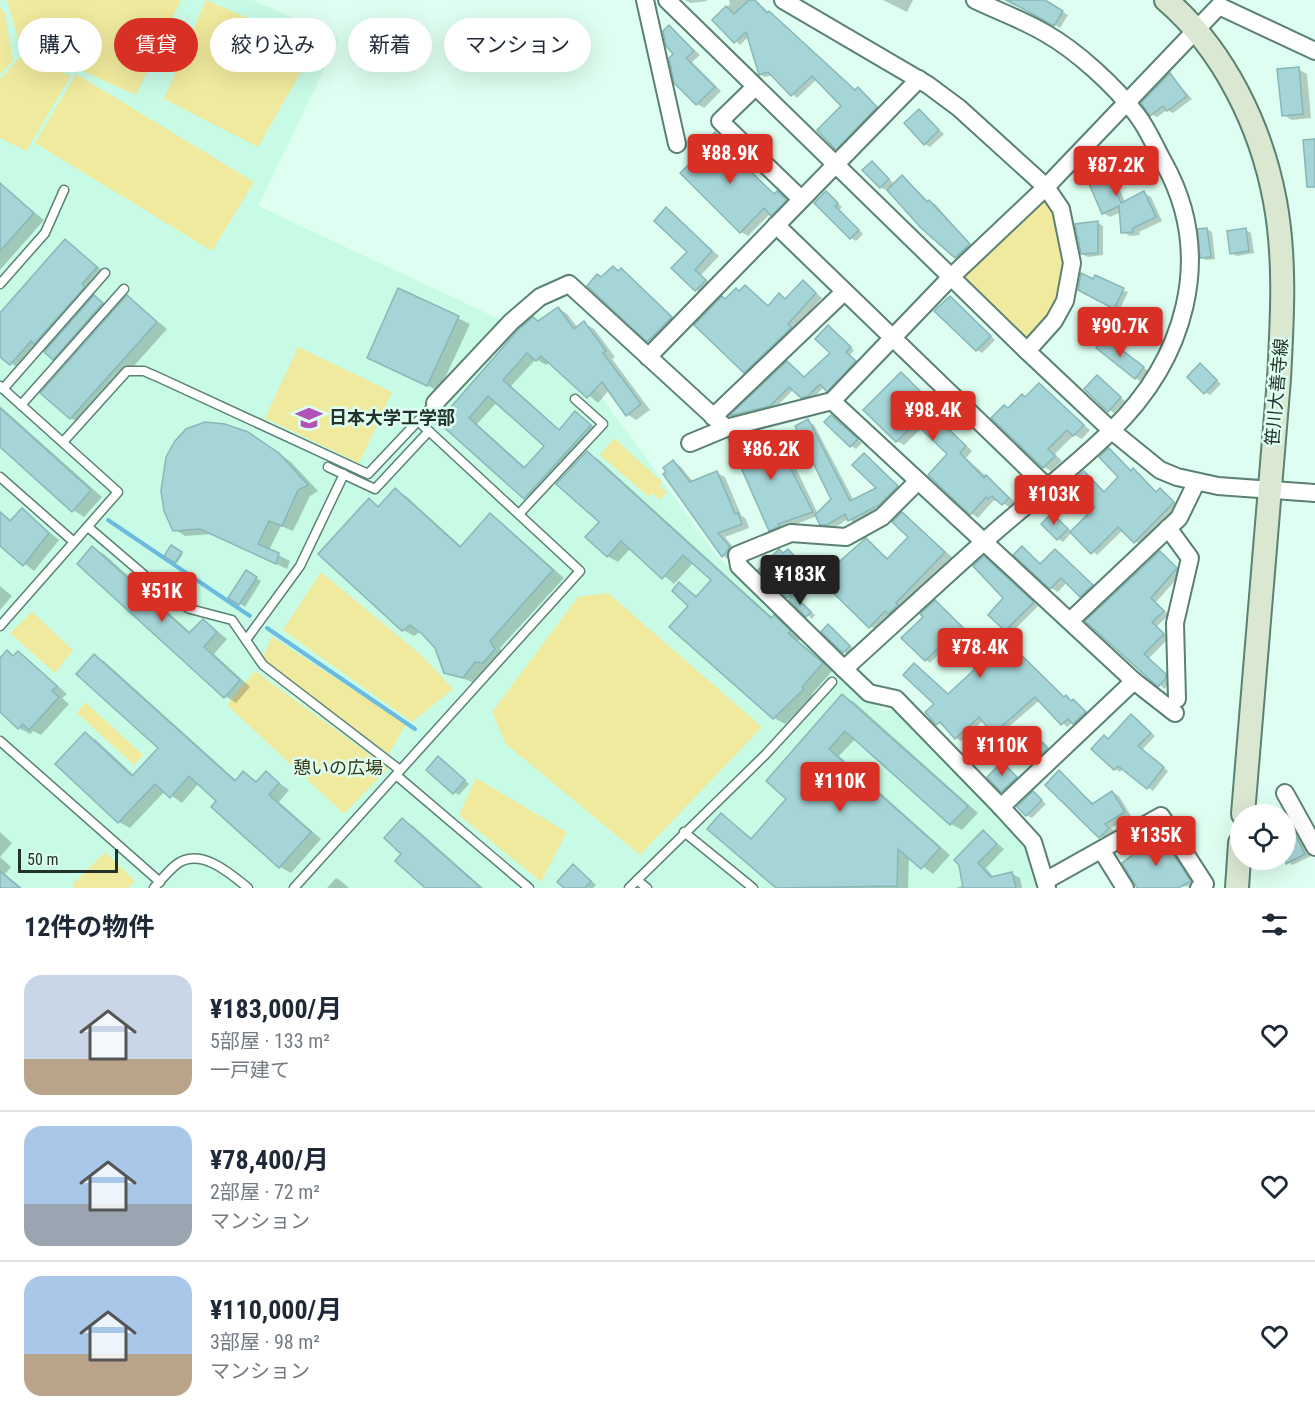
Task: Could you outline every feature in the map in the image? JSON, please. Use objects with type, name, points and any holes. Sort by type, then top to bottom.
[{"type":"street","points":[[645,0],[677,144]]},
{"type":"street","points":[[667,0],[1027,351],[1112,431],[1160,470],[1196,483],[1315,493]]},
{"type":"street","points":[[783,0],[919,79],[959,108],[1046,187],[1060,209],[1072,263],[1069,284],[1060,311],[1027,351]]},
{"type":"street","points":[[844,669],[985,541],[1112,431],[1155,374],[1173,344],[1191,282],[1187,224],[1172,177],[1138,117],[1092,68],[1047,34],[975,0]]},
{"type":"street","name":"笹川大善寺線","points":[[1166,0],[1197,29],[1228,75],[1259,144],[1275,201],[1283,316],[1243,804]]},
{"type":"street","points":[[720,423],[832,400],[893,340],[951,277],[1046,187],[1219,6],[1315,51]]},
{"type":"street","points":[[648,357],[919,79]]},
{"type":"street","points":[[755,87],[720,121],[801,199]]},
{"type":"street","points":[[776,225],[1047,487]]},
{"type":"street","points":[[435,403],[511,322],[540,297],[569,284],[720,423]]},
{"type":"street","points":[[690,443],[720,423],[844,292]]},
{"type":"street","points":[[832,400],[1134,681],[1176,706],[1176,623],[1190,558],[1168,528]]},
{"type":"street","points":[[918,481],[882,517],[846,537],[791,533],[737,555],[739,566],[869,693],[896,699],[1001,807],[1033,842],[1046,884],[1161,816],[1205,885],[1199,888]]},
{"type":"street","points":[[1070,621],[1179,518],[1196,483]]},
{"type":"street","points":[[1001,807],[1134,681]]},
{"type":"street","points":[[1285,793],[1315,847]]},
{"type":"street","points":[[1102,851],[1125,888]]},
{"type":"street","points":[[1237,888],[1238,870]]},
{"type":"lane","points":[[0,284],[45,233],[64,190]]},
{"type":"lane","points":[[0,626],[118,492],[1,388],[105,273]]},
{"type":"lane","points":[[21,405],[124,289]]},
{"type":"lane","points":[[63,442],[127,371],[144,371],[368,474],[435,403]]},
{"type":"lane","points":[[519,514],[603,424],[575,399]]},
{"type":"lane","points":[[294,888],[580,571],[418,421]]},
{"type":"lane","points":[[328,467],[375,489],[429,431]]},
{"type":"lane","points":[[246,640],[300,566],[344,474]]},
{"type":"lane","points":[[0,477],[74,542]]},
{"type":"lane","points":[[88,527],[171,598],[190,609],[232,620],[263,665],[398,773],[529,888]]},
{"type":"lane","points":[[628,888],[766,754],[832,682]]},
{"type":"lane","points":[[0,741],[157,885],[177,864],[186,860],[196,860],[223,868],[248,888]]},
{"type":"lane","points":[[684,832],[753,888]]},
{"type":"lane","points":[[637,880],[646,888]]},
{"type":"shaded area","name":"日本大学工学部","points":[[0,0],[253,0],[293,18],[210,18],[210,72],[323,72],[258,206],[499,319],[533,307],[542,315],[717,556],[882,711],[893,709],[1025,844],[1038,888],[0,888]]},
{"type":"green space","points":[[7,0],[181,0],[172,18],[114,18],[114,72],[147,72],[136,95],[85,72],[102,72],[102,18],[18,18],[18,38]]},
{"type":"green space","points":[[206,0],[248,18],[210,18],[210,72],[301,72],[258,147],[164,99],[175,72],[198,72],[198,19]]},
{"type":"green space","points":[[0,7],[5,13],[13,61],[0,74]]},
{"type":"green space","points":[[18,59],[18,72],[61,72],[71,76],[26,151],[0,138],[0,79]]},
{"type":"green space","points":[[76,74],[254,182],[212,251],[35,143]]},
{"type":"green space","points":[[1044,196],[1063,243],[1065,275],[1057,307],[1046,325],[1027,340],[964,277]]},
{"type":"green space","points":[[298,347],[392,392],[359,463],[265,418]]},
{"type":"green space","points":[[614,438],[662,482],[659,486],[667,492],[660,500],[652,493],[649,497],[600,455]]},
{"type":"green space","points":[[321,572],[421,655],[453,689],[412,722],[283,630]]},
{"type":"green space","points":[[608,593],[762,727],[640,855],[506,744],[492,712],[578,597]]},
{"type":"green space","points":[[32,612],[73,650],[55,673],[10,633]]},
{"type":"green space","points":[[272,637],[406,724],[389,754],[262,659]]},
{"type":"green space","name":"憩いの広場","points":[[255,671],[388,768],[344,814],[227,705]]},
{"type":"green space","points":[[85,702],[143,755],[134,765],[77,713]]},
{"type":"green space","points":[[476,778],[567,832],[541,882],[459,815]]},
{"type":"green space","points":[[105,852],[135,881],[128,888],[75,888],[72,885]]},
{"type":"building","points":[[749,0],[755,0],[767,13],[769,11],[855,90],[858,87],[877,107],[836,150],[817,130],[841,106],[812,76],[791,96],[768,72],[759,75],[746,32],[734,43],[712,20],[726,6],[734,14]]},
{"type":"building","points":[[1007,0],[1045,0],[1063,11],[1054,26]]},
{"type":"building","points":[[669,25],[694,51],[686,58],[715,87],[696,105],[674,83],[669,58],[673,54],[666,46],[663,31]]},
{"type":"building","points":[[1299,67],[1303,114],[1282,116],[1277,69]]},
{"type":"building","points":[[1170,73],[1187,96],[1167,111],[1163,106],[1150,116],[1141,103]]},
{"type":"building","points":[[919,109],[939,130],[924,145],[904,123]]},
{"type":"building","points":[[715,132],[724,141],[722,144],[774,194],[777,191],[787,200],[771,216],[764,208],[740,233],[680,173],[703,151],[700,148]]},
{"type":"building","points":[[1315,139],[1315,187],[1307,187],[1303,140]]},
{"type":"building","points":[[1100,154],[1121,203],[1144,191],[1156,217],[1133,228],[1133,232],[1121,233],[1119,206],[1102,214],[1081,165]]},
{"type":"building","points":[[872,161],[889,179],[880,188],[862,170]]},
{"type":"building","points":[[902,175],[970,244],[955,258],[921,228],[887,190]]},
{"type":"building","points":[[0,183],[34,213],[0,251]]},
{"type":"building","points":[[826,191],[838,203],[835,206],[859,230],[850,239],[814,203]]},
{"type":"building","points":[[666,207],[712,251],[695,270],[706,280],[695,291],[671,268],[687,252],[654,221]]},
{"type":"building","points":[[1098,221],[1098,253],[1081,254],[1075,224]]},
{"type":"building","points":[[1207,228],[1211,257],[1200,258],[1197,229]]},
{"type":"building","points":[[1246,228],[1249,251],[1230,254],[1227,231]]},
{"type":"building","points":[[65,239],[97,267],[82,284],[85,287],[34,344],[31,341],[10,365],[0,357],[0,313]]},
{"type":"building","points":[[613,266],[618,271],[621,268],[672,317],[647,342],[587,286],[597,274],[601,277]]},
{"type":"building","points":[[1081,273],[1093,279],[1095,275],[1124,288],[1114,309],[1078,290]]},
{"type":"building","points":[[803,280],[816,293],[788,324],[791,327],[787,332],[744,373],[694,325],[722,296],[725,299],[736,288],[739,291],[745,285],[768,306],[779,293],[785,299]]},
{"type":"building","points":[[398,288],[459,316],[427,386],[367,358]]},
{"type":"building","points":[[94,295],[103,303],[53,360],[44,352]]},
{"type":"building","points":[[127,295],[157,322],[70,419],[40,393]]},
{"type":"building","points":[[950,296],[991,336],[976,351],[934,311]]},
{"type":"building","points":[[558,307],[574,329],[584,321],[606,351],[603,353],[641,404],[626,416],[602,382],[587,398],[541,356],[536,361],[527,353],[503,380],[559,430],[575,411],[591,425],[524,499],[438,422],[518,330],[533,317],[538,321]],"holes":[[[488,396],[544,446],[524,468],[469,418]]]},
{"type":"building","points":[[828,325],[851,347],[846,352],[856,361],[827,392],[820,384],[808,396],[801,398],[789,387],[770,406],[729,416],[787,361],[804,377],[830,353],[815,339]]},
{"type":"building","points":[[1105,337],[1144,367],[1135,379],[1096,348]]},
{"type":"building","points":[[1200,363],[1217,380],[1204,394],[1187,377]]},
{"type":"building","points":[[901,372],[932,403],[927,408],[966,446],[960,453],[984,478],[986,475],[1009,498],[1002,505],[992,496],[988,499],[986,497],[970,515],[928,475],[947,454],[915,423],[896,442],[863,410]]},
{"type":"building","points":[[1097,375],[1121,397],[1108,412],[1084,389]]},
{"type":"building","points":[[1039,383],[1084,425],[1073,436],[1067,430],[1048,449],[1055,456],[1043,468],[991,418],[1004,405],[1008,408],[1022,394],[1025,397]]},
{"type":"building","points":[[0,408],[91,490],[72,512],[0,447]]},
{"type":"building","points":[[831,415],[858,439],[850,447],[824,422]]},
{"type":"building","points":[[808,419],[850,501],[876,488],[852,465],[864,453],[898,486],[879,505],[848,521],[845,514],[827,525],[820,525],[815,515],[831,499],[795,426]]},
{"type":"building","points":[[205,422],[225,424],[248,432],[279,453],[308,485],[298,490],[282,526],[269,521],[258,544],[279,553],[276,564],[200,529],[173,531],[164,511],[161,491],[166,457],[175,441],[186,429]]},
{"type":"building","points":[[746,434],[752,449],[774,439],[777,442],[813,512],[778,524],[780,526],[769,531],[728,438]]},
{"type":"building","points":[[1109,448],[1131,471],[1133,468],[1156,492],[1160,488],[1174,502],[1134,543],[1118,527],[1091,554],[1070,532],[1095,507],[1071,481],[1084,471],[1104,492],[1118,477],[1099,457]]},
{"type":"building","points":[[587,451],[771,618],[774,615],[791,631],[788,633],[823,663],[802,687],[804,689],[773,719],[669,627],[688,606],[672,591],[679,582],[696,597],[711,580],[683,555],[662,579],[621,541],[607,557],[585,537],[599,522],[556,484]]},
{"type":"building","points":[[673,460],[690,482],[717,471],[735,514],[738,513],[742,524],[718,533],[730,547],[722,557],[663,474],[666,472],[663,468]]},
{"type":"building","points":[[395,488],[460,547],[490,513],[553,570],[490,641],[495,649],[483,663],[475,662],[463,678],[444,673],[435,648],[422,634],[410,625],[402,631],[318,554],[369,498],[378,507]]},
{"type":"building","points":[[22,508],[49,533],[23,566],[0,546],[0,512],[10,521]]},
{"type":"building","points":[[902,512],[945,552],[896,603],[898,605],[888,614],[885,611],[869,628],[816,576],[827,565],[831,569],[866,538],[887,559],[908,537],[892,522]]},
{"type":"building","points":[[1052,513],[1068,529],[1057,540],[1041,524]]},
{"type":"building","points":[[171,545],[182,552],[175,563],[164,556]]},
{"type":"building","points":[[92,546],[189,633],[203,619],[217,632],[204,647],[240,680],[224,698],[77,564]]},
{"type":"building","points":[[1022,546],[1040,564],[1055,549],[1093,585],[1080,597],[1061,578],[1050,589],[1013,555]]},
{"type":"building","points":[[779,549],[783,553],[788,549],[798,560],[790,567],[804,582],[787,598],[758,570]]},
{"type":"building","points":[[1160,551],[1177,568],[1151,598],[1164,611],[1152,622],[1164,634],[1144,654],[1166,674],[1166,678],[1158,687],[1085,621]]},
{"type":"building","points":[[984,556],[1034,602],[1005,631],[988,615],[1003,598],[973,566]]},
{"type":"building","points":[[246,570],[257,577],[239,605],[228,598]]},
{"type":"building","points":[[794,595],[811,612],[806,617],[789,600]]},
{"type":"building","points":[[935,600],[991,655],[1007,641],[1064,697],[1066,695],[1071,701],[1073,699],[1086,712],[1073,724],[1068,719],[1061,725],[1035,697],[993,734],[979,717],[955,739],[940,722],[936,725],[925,712],[934,704],[903,675],[914,663],[948,694],[975,669],[945,641],[925,661],[901,638],[923,617],[920,614]]},
{"type":"building","points":[[828,624],[850,646],[843,653],[821,632]]},
{"type":"building","points":[[7,650],[13,656],[18,651],[57,686],[52,691],[59,697],[29,730],[23,724],[18,729],[0,712],[0,658]]},
{"type":"building","points":[[94,654],[235,781],[243,771],[256,782],[266,771],[279,783],[269,795],[311,832],[279,868],[211,807],[216,801],[189,776],[170,798],[155,784],[118,823],[55,764],[85,732],[132,776],[158,748],[76,674]]},
{"type":"building","points":[[842,694],[968,806],[950,825],[845,731],[829,749],[940,848],[921,869],[898,849],[897,886],[776,888],[707,829],[721,813],[751,839],[786,799],[766,781]]},
{"type":"building","points":[[1131,714],[1151,733],[1138,746],[1164,767],[1147,789],[1118,766],[1114,770],[1091,749],[1104,735],[1108,739]]},
{"type":"building","points":[[1032,732],[1048,748],[1038,758],[1022,742]]},
{"type":"building","points":[[438,756],[465,780],[453,794],[426,770]]},
{"type":"building","points":[[1002,762],[1017,777],[1001,792],[987,777]]},
{"type":"building","points":[[1059,770],[1092,804],[1112,791],[1125,812],[1105,824],[1109,828],[1099,838],[1045,785]]},
{"type":"building","points":[[1033,791],[1042,800],[1026,816],[1017,807]]},
{"type":"building","points":[[402,818],[481,888],[425,888],[395,861],[401,854],[384,838]]},
{"type":"building","points":[[983,830],[997,844],[978,863],[991,877],[1012,872],[1016,888],[963,888],[959,865],[954,860]]},
{"type":"building","points":[[1160,834],[1191,881],[1178,888],[1137,888],[1122,863]]},
{"type":"building","points":[[1296,836],[1305,854],[1296,859]]},
{"type":"building","points":[[573,864],[591,881],[585,888],[564,888],[557,882]]},
{"type":"building","points":[[0,871],[20,888],[0,888]]},
{"type":"waterway","points":[[108,520],[250,616]]},
{"type":"waterway","points":[[267,628],[415,729]]},
{"type":"place","name":"日本大学工学部","points":[[309,418]]}]
